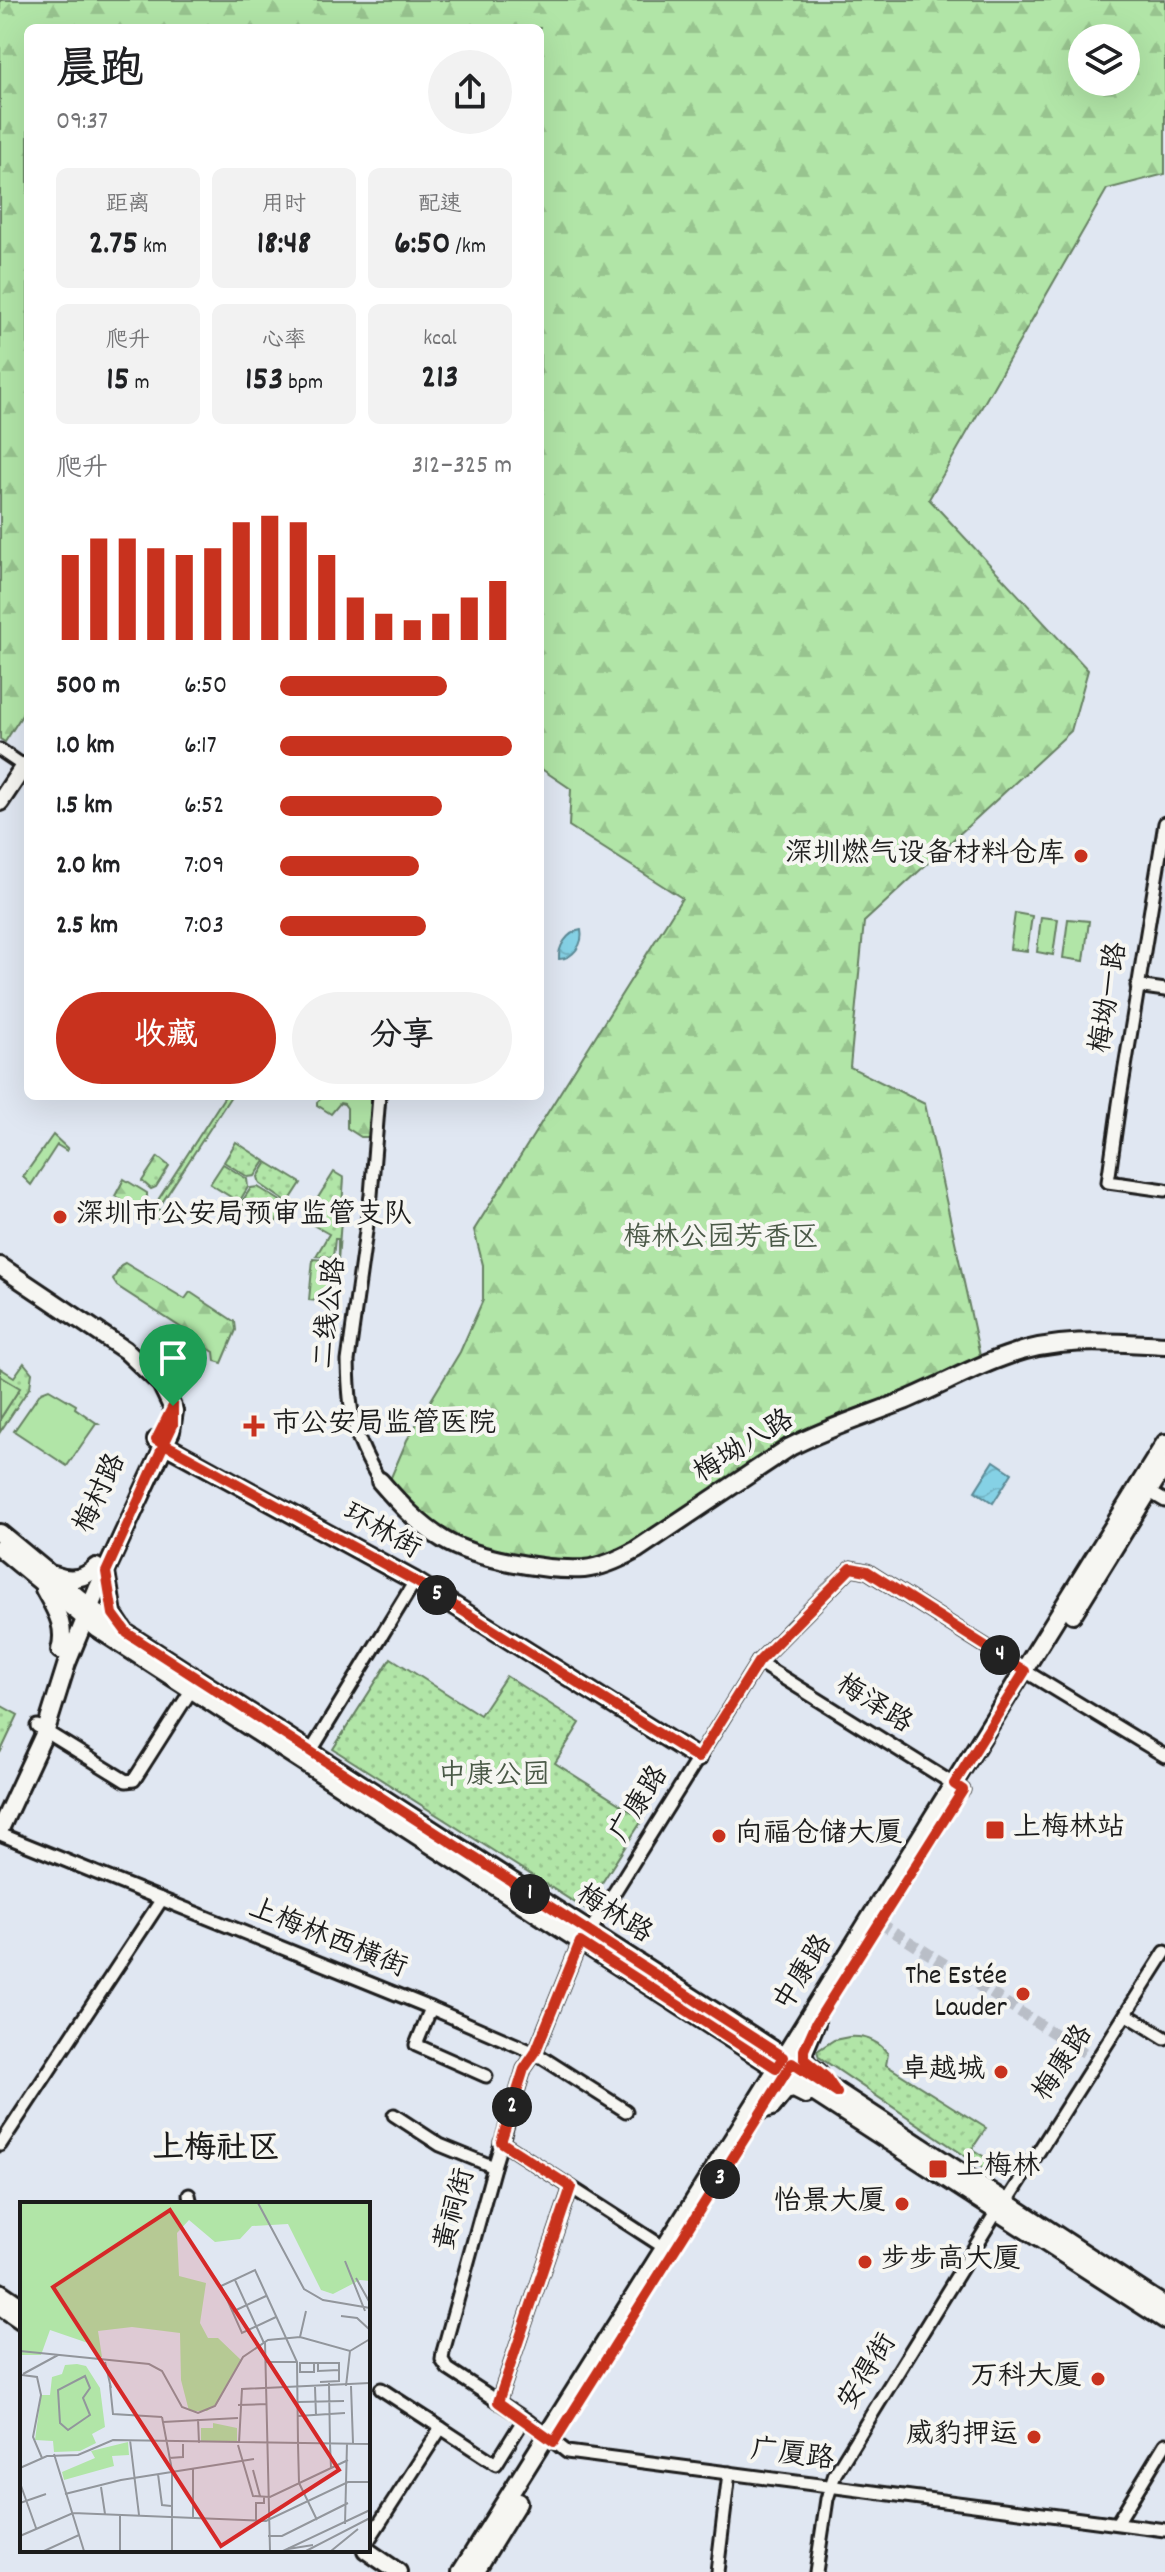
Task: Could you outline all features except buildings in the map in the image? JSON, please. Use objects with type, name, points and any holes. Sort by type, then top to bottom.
[{"type":"main road","points":[[0,803],[24,771]]},
{"type":"main road","points":[[0,1266],[28,1283],[30,1288]]},
{"type":"main road","points":[[0,1272],[30,1288]]},
{"type":"main road","name":"梅村路","points":[[0,1831],[41,1728],[64,1657],[160,1442],[173,1406],[161,1384],[125,1350],[30,1288]]},
{"type":"main road","name":"梅坳八路","points":[[380,1481],[408,1512],[432,1532],[467,1551],[514,1562],[570,1569],[595,1567],[636,1550],[802,1441],[1008,1355],[1081,1341],[1165,1345]]},
{"type":"main road","name":"环林街","points":[[160,1442],[415,1581],[698,1758]]},
{"type":"main road","name":"中康路","points":[[461,2572],[551,2439],[1029,1674],[1144,1488],[1165,1443]]},
{"type":"main road","name":"中康路","points":[[1144,1488],[1165,1465]]},
{"type":"main road","name":"梅林路","points":[[0,1533],[84,1609],[192,1689],[747,2041],[1165,2320]]},
{"type":"main road","name":"梅林路","points":[[0,1548],[44,1576]]},
{"type":"main road","points":[[101,1570],[123,1638],[102,1639],[64,1657],[61,1623],[44,1576],[76,1579],[101,1570]]},
{"type":"main road","name":"梅林路","points":[[123,1638],[311,1751],[585,1937]]},
{"type":"main road","name":"梅村路","points":[[0,1810],[41,1728]]},
{"type":"main road","points":[[812,2020],[804,2059],[826,2077],[834,2099],[794,2089],[785,2091],[772,2107],[758,2108],[764,2074],[760,2065],[749,2057],[747,2041],[782,2042],[797,2023],[812,2020]]},
{"type":"main road","name":"中康路","points":[[475,2572],[665,2248],[758,2108]]},
{"type":"main road","name":"梅林路","points":[[1001,2210],[1165,2306]]},
{"type":"main road","points":[[0,2292],[20,2306]]},
{"type":"main road","points":[[0,2306],[20,2320]]},
{"type":"main road","points":[[353,2552],[381,2572]]},
{"type":"main road","points":[[369,2552],[398,2572]]},
{"type":"street","points":[[0,750],[24,767]]},
{"type":"street","name":"梅坳一路","points":[[1165,823],[1108,1182],[1165,1190]]},
{"type":"street","points":[[1137,986],[1165,990]]},
{"type":"street","name":"二线公路","points":[[379,1100],[371,1195],[348,1361],[348,1388],[357,1439],[380,1481]]},
{"type":"street","points":[[1144,1488],[1165,1501]]},
{"type":"street","name":"广康路","points":[[585,1937],[758,1662],[851,1568],[874,1575],[1029,1674]]},
{"type":"street","points":[[311,1751],[415,1581]]},
{"type":"street","name":"梅泽路","points":[[758,1662],[958,1787]]},
{"type":"street","points":[[1029,1674],[1165,1756]]},
{"type":"street","points":[[41,1728],[126,1781],[134,1780],[192,1689]]},
{"type":"street","name":"上梅林西横街","points":[[0,1831],[535,2053],[626,2111]]},
{"type":"street","points":[[0,2145],[162,1899]]},
{"type":"street","name":"黄祠街","points":[[442,2360],[524,2069],[535,2053],[585,1937]]},
{"type":"street","name":"梅康路","points":[[1001,2210],[1165,1952]]},
{"type":"street","points":[[431,2008],[416,2045],[486,2076]]},
{"type":"street","points":[[1126,2014],[1165,2038]]},
{"type":"street","points":[[394,2115],[440,2145],[494,2167]]},
{"type":"street","points":[[501,2142],[665,2248]]},
{"type":"street","points":[[498,2402],[571,2187]]},
{"type":"street","name":"安得街","points":[[819,2572],[833,2486],[850,2448],[1001,2210]]},
{"type":"street","name":"广厦路","points":[[442,2360],[448,2369],[567,2452],[1165,2530]]},
{"type":"street","points":[[381,2389],[496,2464],[519,2427]]},
{"type":"street","points":[[370,2538],[441,2428]]},
{"type":"street","points":[[1117,2523],[1165,2444]]},
{"type":"street","points":[[717,2572],[729,2473]]},
{"type":"green space","name":"梅林公园芳香区","points":[[0,0],[1165,0],[1165,174],[1107,189],[929,499],[1088,670],[1071,731],[864,922],[850,1067],[925,1104],[982,1365],[826,1429],[636,1550],[570,1569],[443,1540],[389,1482],[407,1440],[460,1352],[483,1300],[483,1265],[474,1230],[682,898],[569,826],[571,789],[544,771],[544,24],[24,24],[22,715],[5,742],[0,739]]},
{"type":"green space","points":[[1015,913],[1032,916],[1027,951],[1010,949]]},
{"type":"green space","points":[[1041,917],[1058,919],[1053,955],[1037,952]]},
{"type":"green space","points":[[1068,919],[1089,921],[1084,961],[1063,958]]},
{"type":"green space","points":[[222,1100],[228,1100],[158,1209],[165,1214],[161,1221],[149,1214]]},
{"type":"green space","points":[[371,1100],[370,1137],[361,1137],[347,1128],[347,1108],[344,1104],[340,1103],[331,1114],[317,1102]]},
{"type":"green space","points":[[53,1135],[68,1149],[57,1145],[31,1185],[23,1177]]},
{"type":"green space","points":[[236,1142],[265,1161],[255,1176],[248,1177],[224,1162]]},
{"type":"green space","points":[[158,1157],[169,1166],[156,1187],[151,1189],[142,1181]]},
{"type":"green space","points":[[267,1162],[301,1183],[288,1203],[260,1184],[258,1177]]},
{"type":"green space","points":[[223,1164],[247,1179],[248,1187],[239,1202],[210,1184]]},
{"type":"green space","points":[[334,1172],[344,1178],[338,1261],[338,1239],[335,1239],[333,1257],[316,1256],[329,1234],[304,1220]]},
{"type":"green space","points":[[124,1179],[147,1193],[147,1199],[140,1209],[135,1210],[115,1196]]},
{"type":"green space","points":[[258,1187],[287,1205],[275,1224],[241,1203],[251,1188]]},
{"type":"green space","points":[[313,1259],[335,1261],[331,1302],[309,1300]]},
{"type":"green space","points":[[125,1263],[185,1299],[190,1292],[235,1322],[236,1330],[222,1363],[215,1361],[214,1352],[199,1343],[200,1340],[117,1286],[113,1280]]},
{"type":"green space","points":[[24,1363],[32,1373],[30,1387],[0,1432],[0,1419],[19,1389],[0,1376],[0,1368],[14,1377]]},
{"type":"green space","points":[[0,1376],[20,1388],[0,1419]]},
{"type":"green space","points":[[49,1389],[76,1405],[75,1408],[98,1424],[67,1466],[14,1431],[41,1392]]},
{"type":"green space","name":"中康公园","points":[[391,1658],[480,1715],[506,1676],[580,1723],[555,1763],[643,1819],[585,1909],[333,1749]]},
{"type":"green space","points":[[0,1705],[18,1715],[0,1753]]},
{"type":"green space","points":[[849,2037],[875,2042],[888,2054],[886,2065],[986,2128],[972,2149],[991,2161],[986,2170],[819,2057],[817,2051],[834,2040]]},
{"type":"water","points":[[581,930],[581,940],[576,950],[559,959],[564,941]]},
{"type":"water","points":[[994,1461],[1012,1473],[993,1503],[975,1491]]},
{"type":"tunnel","points":[[880,1923],[1096,2060]]},
{"type":"place","name":"深圳燃气设备材料仓库","points":[[1081,856]]},
{"type":"place","name":"深圳市公安局预审监管支队","points":[[60,1217]]},
{"type":"place","name":"市公安局监管医院","points":[[254,1426]]},
{"type":"place","name":"上梅林站","points":[[995,1830]]},
{"type":"place","name":"向福仓储大厦","points":[[719,1836]]},
{"type":"place","name":"The Estée Lauder","points":[[1023,1994]]},
{"type":"place","name":"卓越城","points":[[1001,2072]]},
{"type":"place","name":"上梅林","points":[[938,2169]]},
{"type":"place","name":"怡景大厦","points":[[902,2204]]},
{"type":"place","name":"步步高大厦","points":[[865,2262]]},
{"type":"place","name":"万科大厦","points":[[1098,2379]]},
{"type":"place","name":"威豹押运","points":[[1034,2437]]},
{"type":"district","name":"上梅社区","points":[[216,2151]]},
{"type":"route","points":[[173,1406],[156,1440],[164,1444],[174,1449],[415,1581],[698,1758],[758,1662],[851,1568],[867,1571],[1025,1671],[954,1784],[963,1790],[816,2023],[804,2050],[804,2059],[826,2077],[837,2093],[792,2063],[554,2442],[498,2402],[571,2187],[501,2142],[524,2069],[535,2053],[574,1951],[580,1942],[776,2068],[783,2057],[121,1627],[113,1614],[106,1572],[164,1444],[171,1431],[173,1406]]}]
